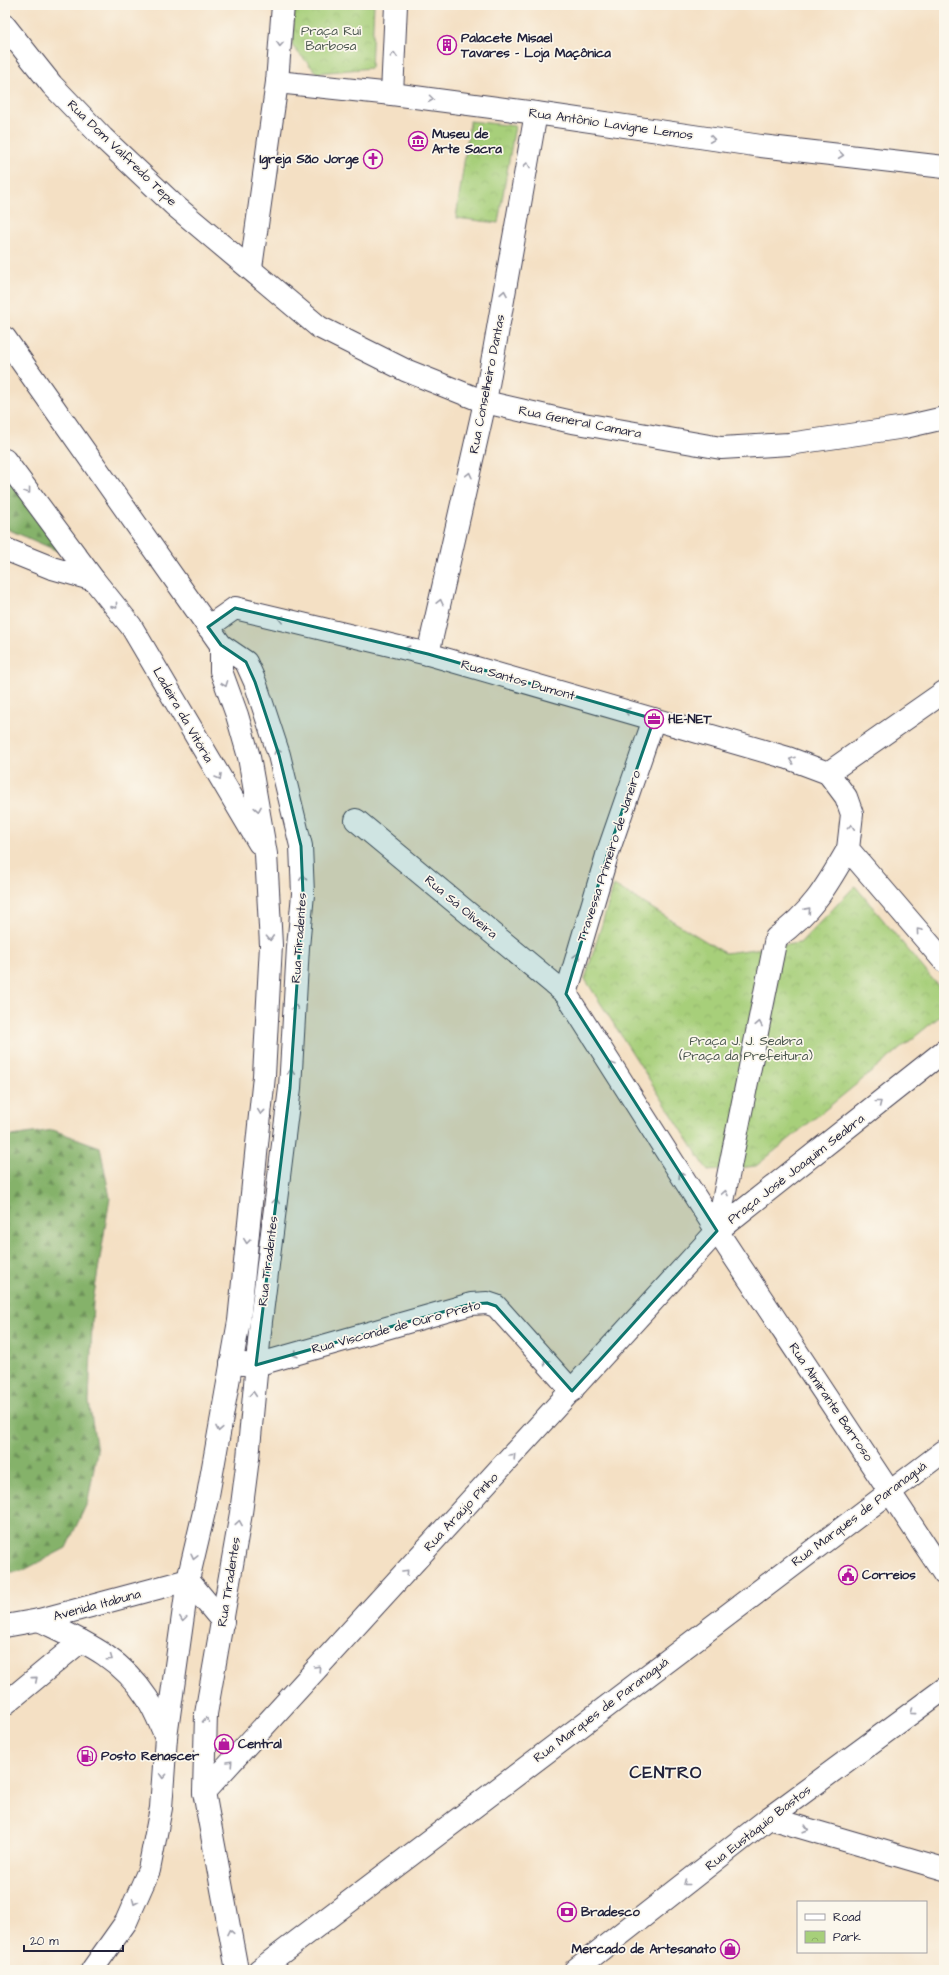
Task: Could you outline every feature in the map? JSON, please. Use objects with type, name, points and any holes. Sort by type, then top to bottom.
[{"type":"street","points":[[251,268],[277,82],[283,5]]},
{"type":"street","points":[[392,94],[396,5]]},
{"type":"street","name":"Rua Dom Valfredo Tepe","points":[[5,26],[52,85],[103,138],[174,205],[251,268]]},
{"type":"street","name":"Rua Antônio Lavigne Lemos","points":[[277,82],[392,94],[536,113],[761,146],[944,167]]},
{"type":"street","name":"Rua Conselheiro Dantas","points":[[428,654],[485,402],[536,113]]},
{"type":"street","name":"Rua General Camara","points":[[251,268],[282,297],[319,327],[404,370],[485,402],[572,422],[721,448],[789,444],[905,427],[944,418]]},
{"type":"street","points":[[5,338],[221,646]]},
{"type":"street","name":"Ladeira da Vitória","points":[[5,460],[94,580],[131,626],[266,854]]},
{"type":"street","points":[[5,549],[52,568],[94,580]]},
{"type":"street","name":"Rua Santos Dumont","points":[[208,627],[235,608],[428,654],[788,758],[828,773]]},
{"type":"street","name":"Rua Tiradentes","points":[[166,1737],[188,1580],[208,1495],[239,1321],[263,1092],[266,1045],[271,945],[266,854],[249,757],[237,715],[220,671],[221,646]]},
{"type":"street","name":"Rua Tiradentes","points":[[221,646],[246,662],[255,682],[279,755],[301,846],[303,894],[290,1088],[256,1365],[241,1513],[206,1714],[204,1792],[237,1970]]},
{"type":"street","points":[[717,1231],[776,938],[796,923],[821,896],[848,849],[852,814],[846,797],[828,773],[944,692]]},
{"type":"street","name":"Travessa Primeiro de Janeiro","points":[[566,994],[608,852],[654,719]]},
{"type":"street","name":"Rua Sá Oliveira","points":[[356,820],[566,994]]},
{"type":"street","points":[[848,849],[944,961]]},
{"type":"street","name":"Praça José Joaquim Seabra","points":[[566,994],[717,1231],[944,1051]]},
{"type":"street","points":[[266,1045],[292,1046]]},
{"type":"street","name":"Rua Araújo Pinho","points":[[204,1792],[717,1231]]},
{"type":"street","name":"Rua Almirante Barroso","points":[[717,1231],[944,1574]]},
{"type":"street","name":"Rua Visconde de Ouro Preto","points":[[231,1363],[256,1365],[471,1304],[487,1303],[496,1306],[572,1391]]},
{"type":"street","name":"Rua Marques de Paranaguá","points":[[259,1970],[944,1451]]},
{"type":"street","points":[[188,1580],[223,1622]]},
{"type":"street","name":"Avenida Itabuna","points":[[5,1626],[39,1620],[188,1580]]},
{"type":"street","points":[[39,1620],[81,1641],[113,1660],[130,1676],[148,1699],[166,1737],[161,1808],[149,1870],[126,1922],[92,1970]]},
{"type":"street","points":[[5,1704],[81,1641]]},
{"type":"street","name":"Rua Eustáquio Bastos","points":[[575,1970],[769,1818],[944,1689]]},
{"type":"street","points":[[769,1818],[944,1869]]},
{"type":"highlighted area","points":[[235,608],[428,654],[654,719],[608,852],[566,994],[717,1231],[572,1391],[496,1306],[487,1303],[471,1304],[256,1365],[290,1088],[303,894],[301,846],[279,755],[255,682],[246,662],[221,645],[208,627]]},
{"type":"green space","name":"Praça Rui Barbosa","points":[[295,5],[374,5],[371,68],[317,73],[292,46]]},
{"type":"green space","points":[[470,121],[515,126],[498,223],[456,218]]},
{"type":"green space","points":[[5,466],[67,555],[5,528]]},
{"type":"green space","name":"Praça J. J. Seabra (Praça da Prefeitura)","points":[[614,885],[725,953],[800,943],[855,886],[944,993],[944,1013],[756,1166],[708,1171],[585,979]]},
{"type":"green space","points":[[53,1130],[100,1147],[110,1198],[93,1301],[89,1402],[97,1451],[88,1501],[66,1548],[22,1571],[5,1573],[5,1137]]},
{"type":"place","name":"Palacete Misael Tavares - Loja Maçônica","points":[[447,45]]},
{"type":"place","name":"Museu de Arte Sacra","points":[[418,141]]},
{"type":"place","name":"Igreja São Jorge","points":[[373,159]]},
{"type":"place","name":"HE-NET","points":[[654,719]]},
{"type":"place","name":"Correios","points":[[848,1575]]},
{"type":"place","name":"Central","points":[[224,1744]]},
{"type":"place","name":"Posto Renascer","points":[[87,1756]]},
{"type":"place","name":"Bradesco","points":[[567,1912]]},
{"type":"place","name":"Mercado de Artesanato","points":[[730,1949]]},
{"type":"district","name":"CENTRO","points":[[666,1773]]}]
